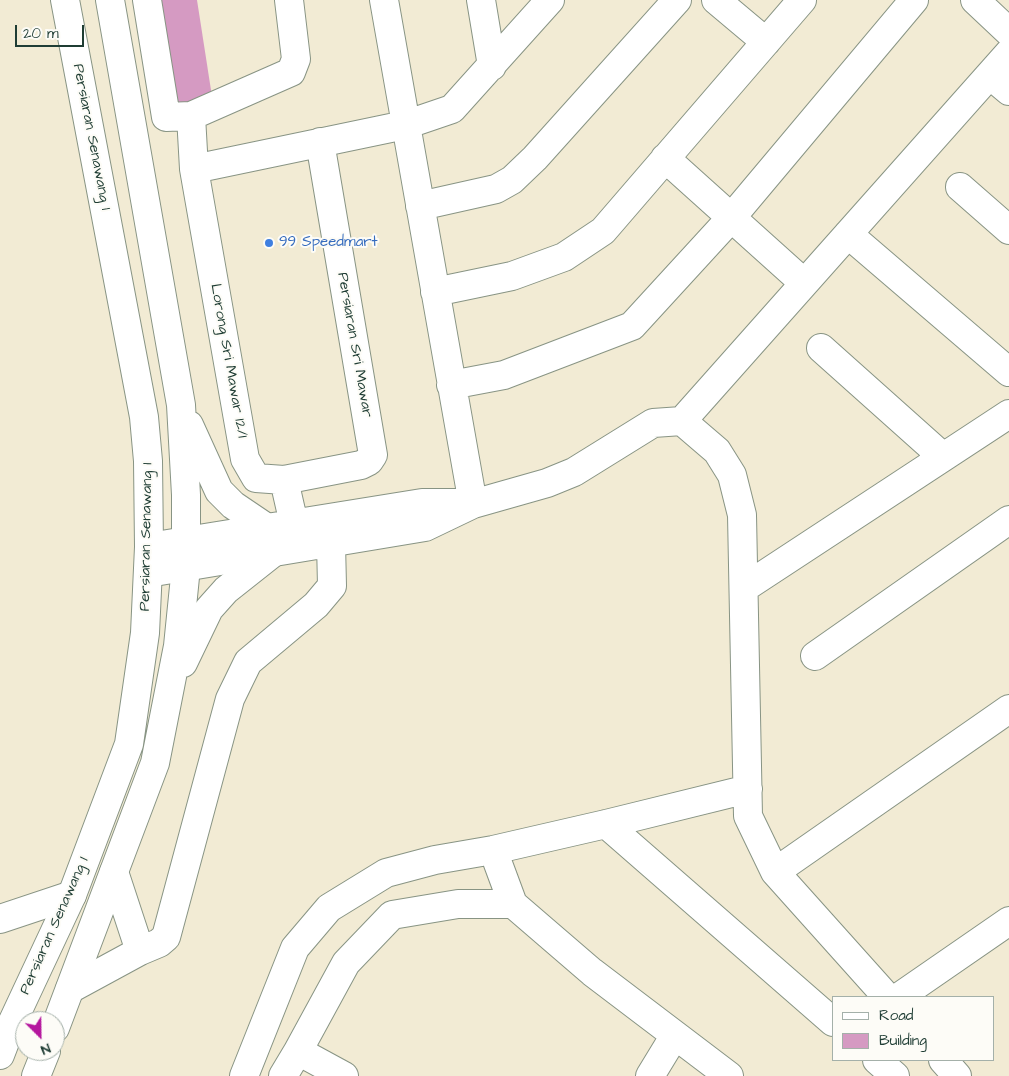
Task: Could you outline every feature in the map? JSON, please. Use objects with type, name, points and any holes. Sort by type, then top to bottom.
[{"type":"street","name":"Persiaran Senawang 1","points":[[0,1055],[13,1021],[72,895],[129,744],[145,632],[148,560],[148,461],[144,418],[65,0]]},
{"type":"street","points":[[62,1011],[155,763],[178,646],[187,554],[180,405],[110,0]]},
{"type":"street","points":[[147,0],[166,117],[191,116],[291,72],[296,59],[289,0]]},
{"type":"street","points":[[384,0],[473,504]]},
{"type":"street","points":[[481,0],[492,66]]},
{"type":"street","points":[[191,116],[194,169],[406,125],[452,109],[550,0]]},
{"type":"street","points":[[420,206],[496,189],[512,180],[535,158],[677,0]]},
{"type":"street","points":[[716,0],[766,42]]},
{"type":"street","points":[[435,292],[512,276],[564,257],[603,231],[802,0]]},
{"type":"street","points":[[451,385],[504,375],[632,326],[731,218],[914,0]]},
{"type":"street","points":[[975,0],[1009,32]]},
{"type":"street","points":[[682,421],[848,234],[1000,83],[1009,53]]},
{"type":"street","points":[[128,106],[162,95]]},
{"type":"street","name":"Persiaran Sri Mawar","points":[[284,480],[361,465],[369,461],[373,455],[320,142]]},
{"type":"street","points":[[665,158],[804,283]]},
{"type":"street","name":"Lorong Sri Mawar 12/1","points":[[194,169],[245,459],[256,478],[284,480]]},
{"type":"street","points":[[960,188],[1009,230]]},
{"type":"street","points":[[848,234],[1009,372]]},
{"type":"street","points":[[821,348],[943,457]]},
{"type":"street","points":[[180,405],[219,491],[270,540]]},
{"type":"street","points":[[744,588],[1009,414]]},
{"type":"street","points":[[148,560],[270,540],[331,543],[425,527],[473,504],[547,483],[574,472],[653,423],[682,421],[718,451],[732,475],[742,515],[748,816],[775,872],[886,996]]},
{"type":"street","points":[[284,480],[294,524]]},
{"type":"street","points":[[166,700],[209,609],[270,540],[294,524],[422,503],[473,504]]},
{"type":"street","points":[[815,656],[1009,520]]},
{"type":"street","points":[[70,990],[140,951],[159,943],[166,937],[230,699],[248,662],[316,606],[332,586],[331,543]]},
{"type":"street","points":[[775,872],[1009,709]]},
{"type":"street","points":[[244,1076],[295,948],[330,908],[386,873],[435,860],[493,850],[606,824],[748,789]]},
{"type":"street","points":[[606,824],[832,1021]]},
{"type":"street","points":[[493,850],[513,904],[592,972],[729,1076]]},
{"type":"street","points":[[114,872],[140,951]]},
{"type":"street","points":[[0,919],[72,895]]},
{"type":"street","points":[[283,1076],[346,962],[392,915],[458,904],[513,904]]},
{"type":"street","points":[[900,996],[1009,921]]},
{"type":"street","points":[[650,1076],[675,1035]]},
{"type":"street","points":[[298,1051],[344,1076]]},
{"type":"street","points":[[36,1076],[42,1061]]},
{"type":"street","points":[[878,1061],[895,1076]]},
{"type":"street","points":[[944,1061],[957,1076]]},
{"type":"building","points":[[159,0],[197,0],[213,103],[176,109]]},
{"type":"place","name":"99 Speedmart","points":[[269,243]]}]
